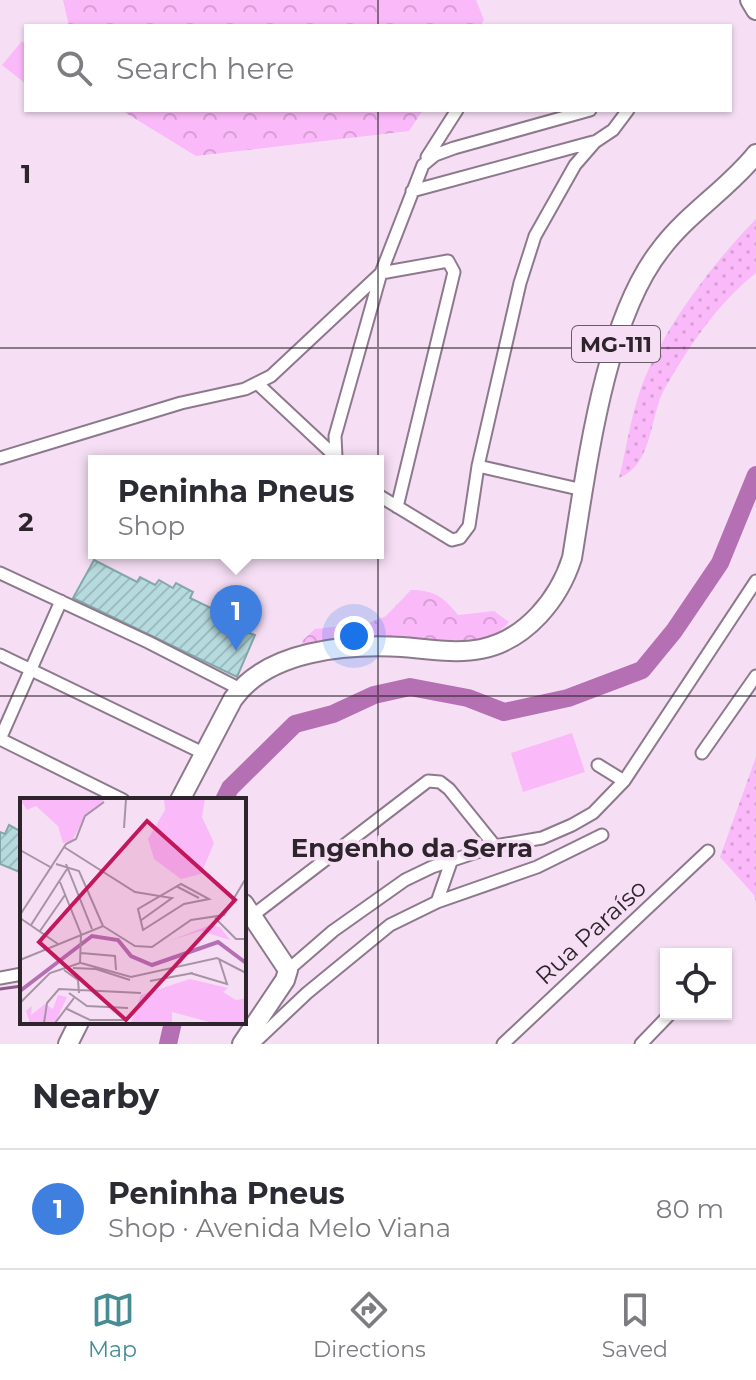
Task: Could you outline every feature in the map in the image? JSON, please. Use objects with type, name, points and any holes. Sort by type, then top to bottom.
[{"type":"main road","points":[[750,0],[756,10]]},
{"type":"main road","name":"MG-111","points":[[181,798],[240,689],[254,677],[291,659],[353,647],[481,649],[523,630],[541,613],[565,579],[572,558],[606,375],[636,285],[661,247],[742,172],[756,154]]},
{"type":"main road","points":[[242,1044],[285,980],[288,970],[248,910]]},
{"type":"main road","points":[[68,1044],[78,1024]]},
{"type":"street","points":[[337,455],[335,436],[381,273],[423,165],[456,112]]},
{"type":"street","points":[[423,165],[435,155],[454,148],[583,112]]},
{"type":"street","points":[[384,499],[452,540],[460,538],[469,526],[478,466],[520,283],[535,236],[575,165],[595,142],[613,130],[626,112]]},
{"type":"street","points":[[412,191],[595,142]]},
{"type":"street","points":[[0,458],[181,403],[259,385],[381,273],[448,261],[454,272],[397,507]]},
{"type":"street","points":[[259,385],[333,455]]},
{"type":"street","points":[[478,466],[583,490]]},
{"type":"street","points":[[0,573],[240,689]]},
{"type":"street","points":[[288,970],[333,931],[392,889],[419,874],[495,846],[542,838],[593,813],[624,781],[752,597],[756,581]]},
{"type":"street","points":[[61,601],[0,739],[119,798]]},
{"type":"street","points":[[0,655],[203,753]]},
{"type":"street","points":[[702,753],[756,676]]},
{"type":"street","points":[[598,765],[624,781]]},
{"type":"street","points":[[248,910],[428,781],[440,782],[449,789],[495,846]]},
{"type":"street","points":[[253,1044],[307,993],[390,925],[437,902],[537,867],[602,835]]},
{"type":"street","name":"Rua Paraíso","points":[[503,1044],[708,851]]},
{"type":"street","points":[[437,902],[451,862]]},
{"type":"street","points":[[0,978],[20,974]]},
{"type":"street","points":[[641,1044],[664,1020]]},
{"type":"green space","points":[[63,0],[476,0],[484,20],[481,24],[69,24]]},
{"type":"green space","points":[[22,41],[24,82],[2,65]]},
{"type":"green space","points":[[124,112],[422,112],[409,131],[196,156]]},
{"type":"green space","points":[[756,219],[756,273],[728,298],[694,341],[660,399],[639,462],[619,478],[639,394],[660,347],[688,300]]},
{"type":"green space","points":[[411,590],[438,596],[458,615],[494,611],[509,622],[495,636],[477,641],[393,639],[303,649],[302,641],[315,629],[369,623],[386,616]]},
{"type":"green space","points":[[572,733],[585,772],[523,792],[511,753]]},
{"type":"green space","points":[[756,757],[756,902],[754,895],[720,857]]},
{"type":"building","points":[[94,560],[137,582],[140,577],[155,585],[159,580],[173,588],[176,583],[193,592],[190,598],[221,613],[224,609],[239,617],[234,628],[255,635],[237,677],[73,598]]},
{"type":"building","points":[[9,825],[20,831],[20,872],[0,864],[0,832],[5,834]]},
{"type":"waterway","points":[[225,798],[230,788],[295,724],[333,714],[374,695],[410,687],[468,698],[504,712],[568,698],[642,670],[674,631],[720,563],[756,475]]},
{"type":"waterway","points":[[0,989],[20,986]]},
{"type":"waterway","points":[[168,1044],[173,1024]]},
{"type":"place","name":"Peninha Pneus","points":[[236,651]]},
{"type":"district","name":"Engenho da Serra","points":[[412,848]]}]
